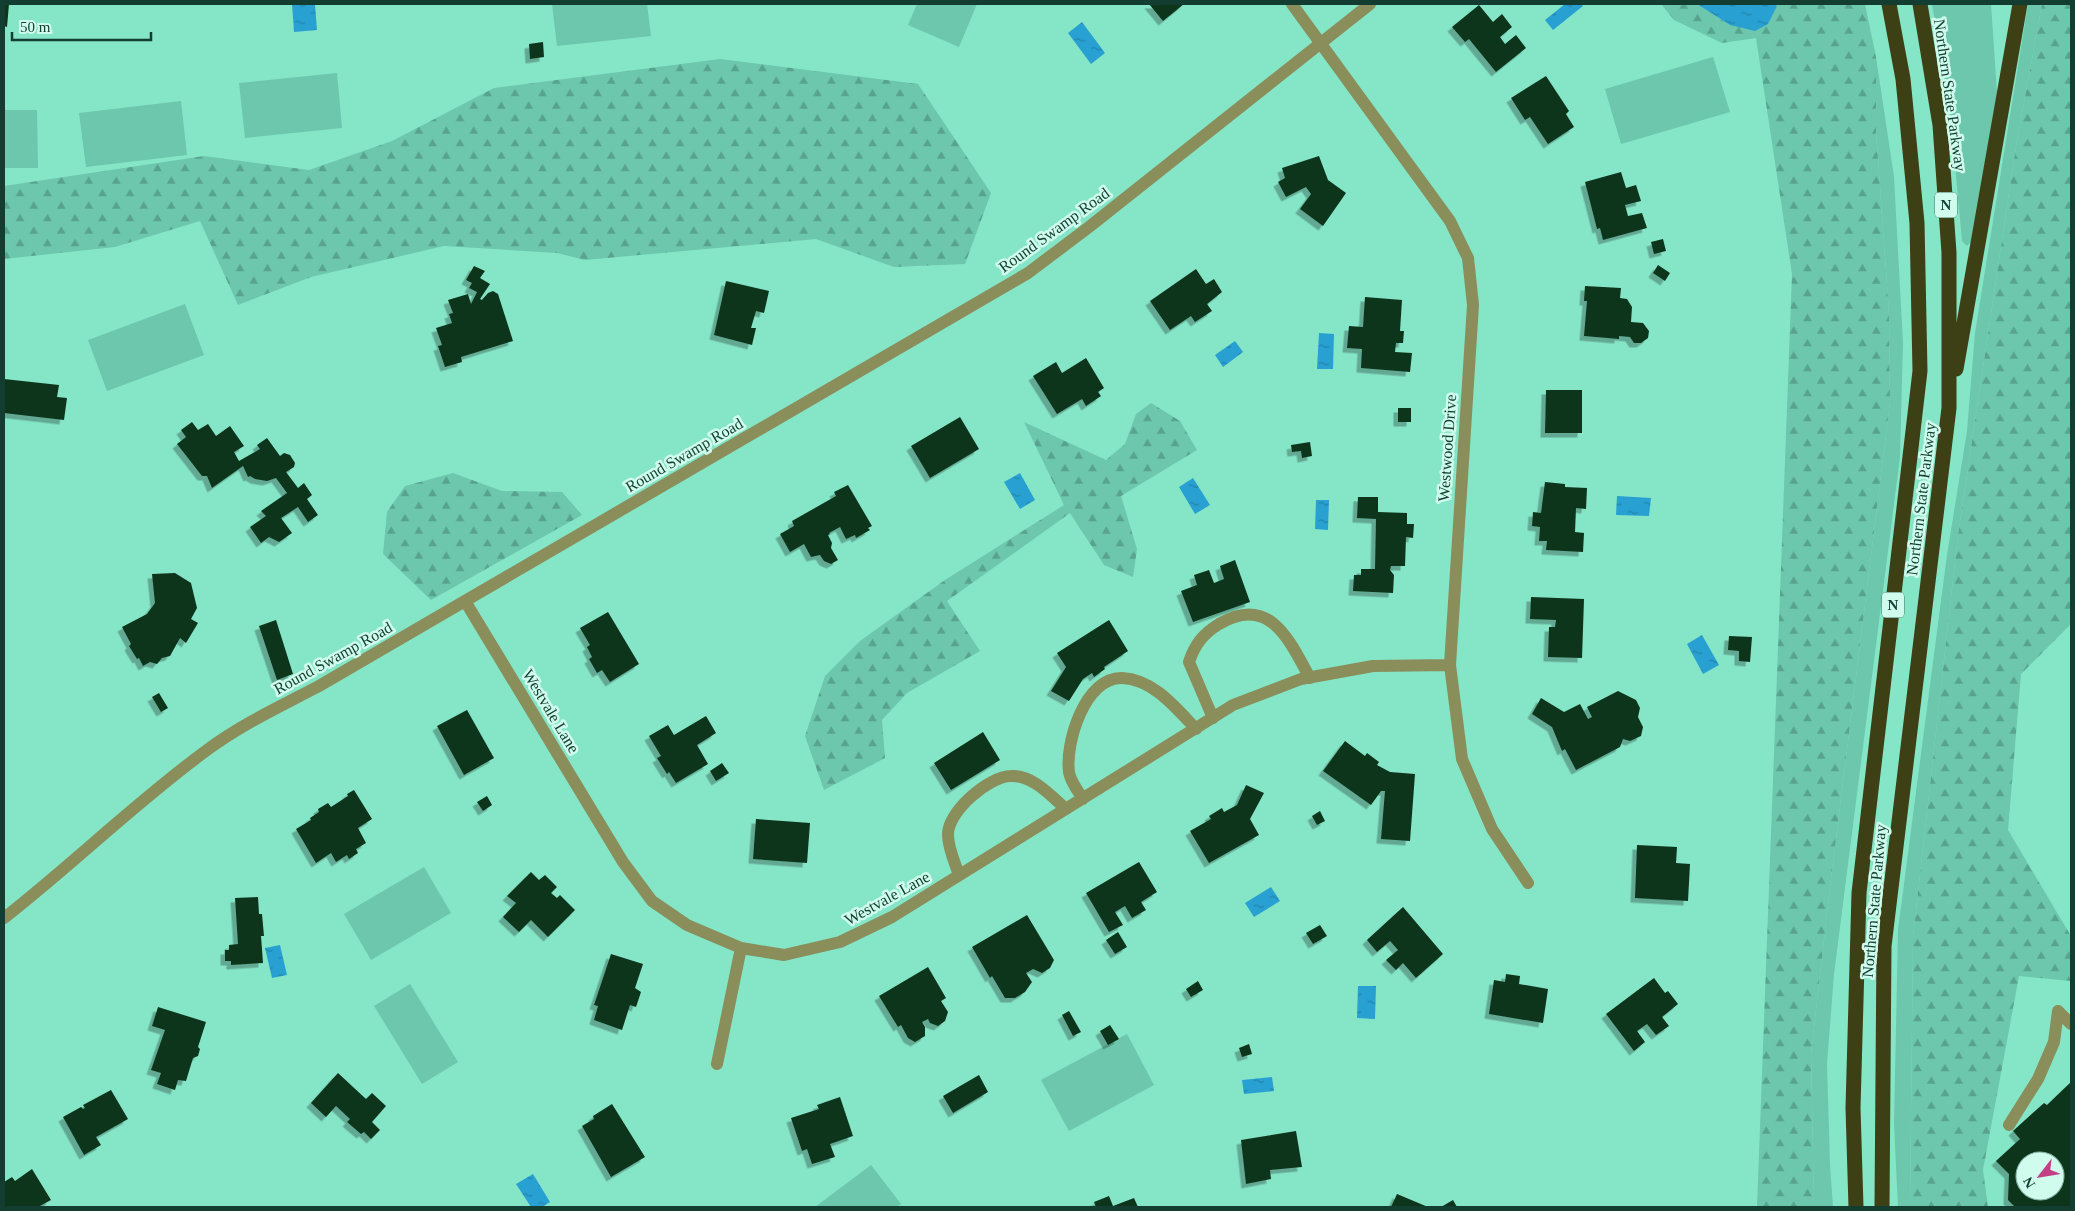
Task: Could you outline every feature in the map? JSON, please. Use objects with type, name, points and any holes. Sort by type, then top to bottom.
[{"type":"highway","name":"Northern State Parkway","points":[[1856,1207],[1853,1108],[1859,893],[1920,371],[1917,223],[1903,79],[1889,4]]},
{"type":"highway","name":"Northern State Parkway","points":[[1882,1207],[1884,946],[1949,408],[1949,253],[1940,135],[1920,4]]},
{"type":"highway","points":[[1949,408],[2020,4]]},
{"type":"street","name":"Westwood Drive","points":[[1292,4],[1450,221],[1468,258],[1473,305],[1450,665],[1462,760],[1492,829],[1528,883]]},
{"type":"street","name":"Round Swamp Road","points":[[4,918],[44,887],[99,838],[207,750],[246,724],[320,686],[1028,273],[1089,227],[1370,4]]},
{"type":"street","name":"Westvale Lane","points":[[465,601],[623,862],[652,901],[687,925],[741,948],[784,955],[840,942],[892,917],[1233,705],[1310,678],[1373,666],[1450,665]]},
{"type":"street","points":[[1213,718],[1189,662],[1194,646],[1208,631],[1229,618],[1250,613],[1264,616],[1278,627],[1292,645],[1310,678]]},
{"type":"street","points":[[1083,799],[1069,774],[1069,752],[1080,713],[1091,693],[1110,680],[1123,678],[1141,683],[1166,697],[1196,729]]},
{"type":"street","points":[[959,875],[948,844],[947,833],[954,816],[978,791],[996,778],[1012,775],[1040,786],[1066,809]]},
{"type":"street","points":[[717,1064],[741,948]]},
{"type":"street","points":[[2009,1125],[2038,1079],[2054,1042],[2058,1011],[2071,1024]]},
{"type":"green space","points":[[552,4],[647,4],[651,36],[557,46]]},
{"type":"green space","points":[[917,4],[977,4],[959,47],[908,25]]},
{"type":"green space","points":[[1661,4],[1697,4],[1730,25],[1777,6],[1775,4],[1865,4],[1876,57],[1876,131],[1889,313],[1890,402],[1811,1054],[1814,1207],[1757,1207],[1792,274],[1756,38],[1722,43],[1674,20]]},
{"type":"green space","points":[[1932,4],[1991,4],[1997,93],[1973,240],[1967,246],[1962,241],[1950,111]]},
{"type":"green space","points":[[2028,4],[2042,4],[2016,146],[1958,535],[1913,937],[1910,1207],[1898,1207],[1894,1124],[1898,930],[1947,555],[1967,431],[1975,333]]},
{"type":"green space","points":[[2042,4],[2071,4],[2071,624],[2021,674],[2008,830],[2071,936],[2071,981],[2019,976],[1983,1170],[1988,1207],[1910,1207],[1913,937],[1958,535],[2016,146]]},
{"type":"green space","points":[[1713,57],[1730,112],[1621,144],[1605,89]]},
{"type":"green space","points":[[1876,57],[1894,177],[1903,343],[1900,457],[1834,974],[1827,1064],[1833,1207],[1814,1207],[1811,1054],[1890,402],[1889,313],[1876,131]]},
{"type":"green space","points":[[720,59],[918,84],[991,193],[965,264],[894,267],[816,239],[585,260],[557,253],[444,246],[311,277],[238,305],[200,221],[115,247],[4,259],[4,186],[204,156],[309,170],[392,141],[494,88]]},
{"type":"green space","points":[[337,73],[342,128],[245,138],[239,83]]},
{"type":"green space","points":[[181,101],[187,155],[86,167],[79,113]]},
{"type":"green space","points":[[4,110],[37,110],[38,168],[4,168]]},
{"type":"green space","points":[[185,304],[204,355],[107,391],[88,340]]},
{"type":"green space","points":[[1151,403],[1180,421],[1197,450],[1121,496],[1137,549],[1133,577],[1104,565],[1070,513],[947,601],[980,651],[907,693],[882,720],[885,758],[824,790],[805,736],[825,676],[860,641],[945,580],[1064,505],[1024,422],[1106,460],[1125,444],[1136,414]]},
{"type":"green space","points":[[453,473],[502,491],[562,492],[582,515],[431,600],[383,554],[387,512],[405,486]]},
{"type":"green space","points":[[424,867],[451,913],[371,960],[344,914]]},
{"type":"green space","points":[[410,984],[458,1062],[422,1084],[374,1006]]},
{"type":"green space","points":[[1127,1034],[1154,1085],[1069,1131],[1041,1080]]},
{"type":"green space","points":[[871,1165],[901,1204],[897,1207],[815,1207]]},
{"type":"water","points":[[292,4],[315,4],[317,30],[294,32]]},
{"type":"water","points":[[1565,4],[1581,4],[1583,6],[1553,30],[1545,20]]},
{"type":"water","points":[[1697,4],[1775,4],[1777,6],[1768,24],[1755,31],[1730,25]]},
{"type":"water","points":[[1082,22],[1105,53],[1091,64],[1068,33]]},
{"type":"water","points":[[1319,333],[1334,334],[1333,369],[1317,369]]},
{"type":"water","points":[[1235,341],[1243,352],[1223,367],[1215,355]]},
{"type":"water","points":[[1020,473],[1035,500],[1020,509],[1004,482]]},
{"type":"water","points":[[1193,478],[1210,505],[1195,514],[1179,487]]},
{"type":"water","points":[[1617,496],[1651,498],[1649,516],[1616,515]]},
{"type":"water","points":[[1316,500],[1329,500],[1328,530],[1315,529]]},
{"type":"water","points":[[1702,635],[1719,665],[1703,674],[1687,644]]},
{"type":"water","points":[[1271,887],[1280,901],[1254,917],[1245,903]]},
{"type":"water","points":[[280,945],[287,975],[272,978],[265,948]]},
{"type":"water","points":[[1358,986],[1376,986],[1375,1019],[1357,1018]]},
{"type":"water","points":[[1272,1077],[1274,1091],[1244,1094],[1242,1080]]},
{"type":"water","points":[[533,1174],[550,1202],[542,1207],[531,1207],[516,1184]]},
{"type":"building","points":[[4,4],[9,4],[7,27],[4,26]]},
{"type":"building","points":[[1149,4],[1184,4],[1163,21]]},
{"type":"building","points":[[1479,5],[1493,22],[1502,14],[1512,27],[1500,37],[1505,44],[1516,35],[1526,48],[1496,72],[1469,39],[1465,42],[1452,27]]},
{"type":"building","points":[[543,42],[544,57],[530,59],[529,44]]},
{"type":"building","points":[[1546,76],[1569,111],[1566,114],[1574,127],[1548,144],[1530,117],[1525,120],[1511,98]]},
{"type":"building","points":[[1319,156],[1328,180],[1346,193],[1323,226],[1300,209],[1311,194],[1306,187],[1286,197],[1278,182],[1285,178],[1282,168]]},
{"type":"building","points":[[1621,172],[1626,188],[1636,185],[1641,201],[1625,205],[1628,216],[1642,213],[1647,228],[1603,240],[1600,228],[1597,229],[1585,182]]},
{"type":"building","points":[[1663,239],[1666,251],[1654,254],[1651,242]]},
{"type":"building","points":[[1658,265],[1670,273],[1665,281],[1653,273]]},
{"type":"building","points":[[474,266],[485,271],[480,278],[490,284],[480,299],[482,300],[488,293],[493,291],[498,294],[513,341],[461,357],[462,362],[445,367],[438,346],[442,345],[436,328],[452,323],[449,314],[453,313],[448,300],[468,294],[471,304],[477,292],[469,288],[472,283],[466,280]]},
{"type":"building","points":[[1196,269],[1206,284],[1214,279],[1222,292],[1207,304],[1212,311],[1195,322],[1191,316],[1170,330],[1150,301]]},
{"type":"building","points":[[726,281],[769,291],[764,313],[756,311],[751,328],[756,328],[752,345],[714,335]]},
{"type":"building","points":[[1585,286],[1621,288],[1620,298],[1627,299],[1632,307],[1631,322],[1643,323],[1649,331],[1648,338],[1641,343],[1634,343],[1630,337],[1619,336],[1619,339],[1584,336],[1587,301],[1584,301]]},
{"type":"building","points":[[1365,297],[1402,300],[1400,331],[1404,331],[1403,343],[1396,343],[1395,352],[1412,353],[1410,372],[1361,368],[1362,349],[1347,348],[1349,326],[1363,327]]},
{"type":"building","points":[[1086,358],[1104,388],[1098,392],[1101,396],[1086,406],[1082,399],[1057,414],[1033,376],[1056,362],[1062,373]]},
{"type":"building","points":[[4,379],[59,385],[57,397],[67,398],[64,420],[4,413]]},
{"type":"building","points":[[1546,390],[1582,390],[1582,433],[1545,433]]},
{"type":"building","points":[[1398,408],[1411,408],[1411,422],[1398,422]]},
{"type":"building","points":[[960,417],[979,449],[930,478],[911,446]]},
{"type":"building","points":[[192,422],[198,430],[208,424],[216,436],[230,426],[244,446],[234,452],[239,461],[260,449],[257,445],[267,438],[280,456],[284,453],[290,455],[295,463],[294,467],[286,472],[298,488],[304,483],[312,495],[307,499],[318,515],[308,522],[298,507],[281,518],[292,533],[279,542],[269,537],[261,543],[250,527],[266,516],[261,511],[287,493],[276,478],[267,481],[248,477],[243,466],[212,488],[207,476],[202,476],[177,444],[186,437],[181,430]]},
{"type":"building","points":[[1310,442],[1312,456],[1302,458],[1301,451],[1292,452],[1291,445]]},
{"type":"building","points":[[1545,482],[1565,484],[1565,487],[1587,488],[1586,509],[1576,508],[1575,532],[1584,533],[1583,552],[1546,550],[1547,541],[1539,541],[1540,527],[1532,526],[1533,512],[1541,513]]},
{"type":"building","points":[[848,485],[872,526],[868,528],[870,530],[856,538],[855,535],[846,539],[840,527],[829,533],[828,535],[832,543],[831,548],[838,560],[831,564],[824,561],[820,555],[811,557],[804,544],[790,552],[780,534],[794,526],[792,521],[836,496],[834,492]]},
{"type":"building","points":[[1358,497],[1378,497],[1378,512],[1407,513],[1407,524],[1414,524],[1413,538],[1406,537],[1405,566],[1391,566],[1390,570],[1394,575],[1393,593],[1353,591],[1354,575],[1361,575],[1361,569],[1375,569],[1376,519],[1357,518]]},
{"type":"building","points":[[1235,560],[1250,602],[1193,622],[1181,591],[1197,585],[1194,575],[1209,570],[1214,583],[1224,579],[1220,566]]},
{"type":"building","points":[[175,573],[191,583],[197,608],[191,619],[198,623],[186,643],[180,638],[170,656],[162,658],[157,664],[150,662],[143,666],[129,646],[131,644],[122,627],[147,614],[155,603],[152,574]]},
{"type":"building","points":[[1531,597],[1584,599],[1582,658],[1548,657],[1549,627],[1555,627],[1556,620],[1530,619]]},
{"type":"building","points":[[608,612],[639,664],[610,682],[602,670],[597,673],[589,659],[592,657],[587,647],[590,645],[580,628]]},
{"type":"building","points":[[276,620],[293,674],[277,680],[259,626]]},
{"type":"building","points":[[1109,620],[1128,651],[1104,667],[1105,669],[1094,677],[1092,673],[1083,679],[1069,701],[1051,691],[1066,667],[1057,653]]},
{"type":"building","points":[[1729,636],[1752,637],[1750,662],[1739,661],[1739,651],[1728,650]]},
{"type":"building","points":[[1618,691],[1636,700],[1640,708],[1638,717],[1643,727],[1641,736],[1630,741],[1623,739],[1620,747],[1576,770],[1565,749],[1562,751],[1552,727],[1532,714],[1541,698],[1564,712],[1580,704],[1588,719],[1592,717],[1587,707]]},
{"type":"building","points":[[159,693],[168,708],[161,712],[152,697]]},
{"type":"building","points":[[467,710],[494,758],[464,775],[437,726]]},
{"type":"building","points":[[706,716],[716,733],[697,745],[708,764],[676,783],[669,772],[667,774],[657,758],[661,756],[649,736],[668,725],[674,735]]},
{"type":"building","points":[[983,732],[1000,760],[951,790],[934,763]]},
{"type":"building","points":[[1345,741],[1365,756],[1367,753],[1379,762],[1377,765],[1390,772],[1415,774],[1410,841],[1381,839],[1385,791],[1381,791],[1371,805],[1323,771]]},
{"type":"building","points":[[722,763],[729,773],[716,781],[710,771]]},
{"type":"building","points":[[1246,785],[1264,793],[1250,819],[1259,835],[1209,863],[1190,831],[1211,819],[1209,816],[1222,808],[1224,812],[1237,805]]},
{"type":"building","points":[[354,790],[372,819],[358,828],[366,843],[356,849],[358,853],[349,859],[347,855],[336,862],[331,853],[316,863],[296,829],[311,820],[310,818],[319,812],[318,809],[328,803],[331,807]]},
{"type":"building","points":[[487,796],[492,805],[483,811],[477,802]]},
{"type":"building","points":[[1320,811],[1325,821],[1317,825],[1312,816]]},
{"type":"building","points":[[756,819],[810,823],[807,863],[753,859]]},
{"type":"building","points":[[1637,845],[1677,847],[1676,863],[1690,864],[1688,901],[1635,898]]},
{"type":"building","points":[[1139,862],[1157,892],[1141,902],[1146,910],[1132,918],[1125,906],[1115,912],[1123,925],[1109,932],[1086,893]]},
{"type":"building","points":[[531,872],[539,880],[545,875],[557,887],[551,893],[557,898],[560,895],[575,910],[548,937],[531,920],[519,932],[503,917],[516,903],[507,896]]},
{"type":"building","points":[[258,897],[259,914],[262,914],[264,936],[261,936],[263,963],[231,965],[231,961],[225,961],[225,950],[229,950],[229,945],[238,944],[235,898]]},
{"type":"building","points":[[1403,907],[1443,954],[1416,978],[1403,963],[1396,970],[1386,960],[1398,950],[1390,941],[1377,952],[1367,940]]},
{"type":"building","points":[[1027,915],[1054,960],[1050,968],[1042,973],[1033,969],[1026,973],[1032,982],[1025,992],[1015,998],[1005,998],[992,976],[990,978],[972,947]]},
{"type":"building","points":[[1320,925],[1327,936],[1313,944],[1306,933]]},
{"type":"building","points":[[1118,932],[1127,947],[1115,954],[1106,940]]},
{"type":"building","points":[[611,954],[643,964],[635,988],[641,992],[636,1007],[630,1005],[622,1030],[594,1020],[598,1006],[594,1005]]},
{"type":"building","points":[[928,967],[946,998],[941,1001],[948,1012],[945,1021],[938,1026],[930,1023],[928,1019],[922,1022],[925,1027],[925,1036],[915,1042],[908,1038],[901,1025],[898,1027],[879,996]]},
{"type":"building","points":[[1506,974],[1520,976],[1519,984],[1548,989],[1543,1023],[1489,1014],[1494,980],[1505,982]]},
{"type":"building","points":[[1654,978],[1665,993],[1668,991],[1678,1004],[1662,1017],[1669,1026],[1656,1035],[1647,1024],[1637,1031],[1645,1042],[1634,1051],[1606,1014]]},
{"type":"building","points":[[1198,981],[1203,990],[1191,997],[1186,989]]},
{"type":"building","points":[[158,1007],[206,1022],[198,1047],[200,1049],[198,1056],[193,1058],[186,1081],[178,1080],[175,1090],[157,1084],[161,1073],[151,1070],[165,1030],[152,1026]]},
{"type":"building","points":[[1069,1011],[1081,1032],[1073,1036],[1062,1015]]},
{"type":"building","points":[[1110,1025],[1119,1039],[1108,1045],[1100,1031]]},
{"type":"building","points":[[1249,1044],[1252,1054],[1242,1057],[1239,1048]]},
{"type":"building","points":[[338,1073],[366,1099],[372,1093],[386,1106],[372,1122],[380,1130],[371,1139],[364,1132],[361,1134],[347,1122],[350,1119],[336,1106],[326,1117],[311,1103]]},
{"type":"building","points":[[979,1075],[988,1092],[953,1113],[943,1096]]},
{"type":"building","points":[[2071,1082],[2071,1207],[2015,1207],[2008,1200],[2009,1174],[1996,1161],[2020,1139],[2013,1131],[2044,1103],[2047,1105]]},
{"type":"building","points":[[111,1090],[128,1119],[96,1137],[101,1145],[84,1155],[63,1117],[81,1107],[85,1108],[83,1105]]},
{"type":"building","points":[[840,1097],[853,1136],[830,1144],[835,1157],[812,1164],[807,1149],[802,1151],[791,1118],[819,1109],[817,1105]]},
{"type":"building","points":[[612,1104],[645,1157],[611,1177],[582,1126],[594,1119],[593,1116]]},
{"type":"building","points":[[1296,1131],[1302,1167],[1270,1170],[1271,1179],[1246,1184],[1241,1140]]},
{"type":"building","points":[[32,1169],[51,1200],[38,1207],[4,1207],[4,1182],[12,1177],[15,1181]]},
{"type":"building","points":[[1397,1194],[1428,1207],[1391,1207]]},
{"type":"building","points":[[1109,1196],[1113,1206],[1134,1198],[1138,1207],[1096,1207],[1094,1202]]},
{"type":"building","points":[[1453,1200],[1457,1207],[1441,1207]]}]
